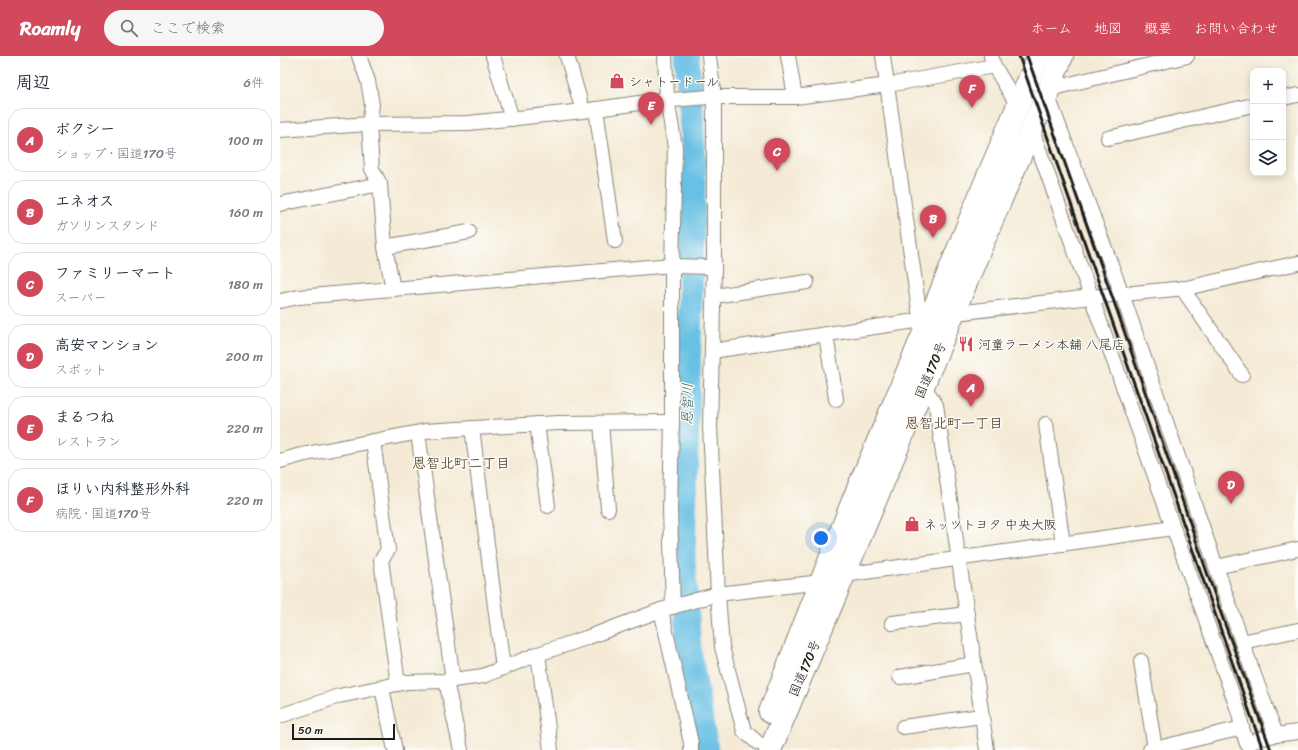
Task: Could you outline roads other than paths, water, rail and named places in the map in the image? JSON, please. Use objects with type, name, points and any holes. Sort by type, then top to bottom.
[{"type":"highway","name":"国道170号","points":[[761,748],[821,582],[854,498],[1039,56]]},
{"type":"highway","name":"国道170号","points":[[761,748],[844,575],[1062,56]]},
{"type":"street","points":[[359,56],[368,80],[372,105],[369,124],[372,168],[380,184],[385,247],[393,289]]},
{"type":"street","points":[[493,56],[512,119]]},
{"type":"street","points":[[567,56],[590,110],[615,242]]},
{"type":"street","points":[[665,56],[675,147],[670,608],[691,750]]},
{"type":"street","points":[[709,56],[711,97],[712,268],[714,296],[710,426],[711,596],[722,647],[744,731],[761,748]]},
{"type":"street","points":[[788,56],[795,97]]},
{"type":"street","points":[[883,56],[919,310],[930,318]]},
{"type":"street","points":[[1187,56],[1048,92],[1122,294],[1242,642],[1276,735]]},
{"type":"street","points":[[280,130],[369,124],[469,124],[670,99],[711,97],[795,97],[888,85],[992,61],[1018,106]]},
{"type":"street","points":[[1286,97],[1298,95]]},
{"type":"street","points":[[1108,138],[1250,106]]},
{"type":"street","points":[[1032,130],[1239,714],[1248,747],[1258,739],[1298,732]]},
{"type":"street","points":[[280,204],[380,184]]},
{"type":"street","points":[[385,247],[469,232]]},
{"type":"street","points":[[712,351],[826,335],[954,313],[1182,288],[1298,263]]},
{"type":"street","points":[[280,301],[299,297],[536,277],[583,271],[674,265],[712,268]]},
{"type":"street","points":[[714,296],[806,282]]},
{"type":"street","points":[[1182,288],[1242,375]]},
{"type":"street","points":[[826,335],[836,399]]},
{"type":"street","points":[[923,385],[936,405],[987,750]]},
{"type":"street","points":[[280,461],[301,455],[418,433],[558,423],[672,422]]},
{"type":"street","points":[[601,423],[608,509]]},
{"type":"street","points":[[537,424],[548,506]]},
{"type":"street","points":[[1046,424],[1063,544]]},
{"type":"street","points":[[472,428],[503,668]]},
{"type":"street","points":[[418,433],[450,680],[461,750]]},
{"type":"street","points":[[373,441],[388,550],[380,560],[398,684]]},
{"type":"street","points":[[844,575],[1173,528]]},
{"type":"street","points":[[1216,567],[1298,549]]},
{"type":"street","points":[[280,716],[339,696],[407,682],[450,680],[483,676],[538,654],[670,608],[711,596],[821,582]]},
{"type":"street","points":[[892,623],[967,614]]},
{"type":"street","points":[[1242,642],[1298,630]]},
{"type":"street","points":[[538,654],[551,750]]},
{"type":"street","points":[[1141,661],[1153,749],[1242,728]]},
{"type":"street","points":[[900,677],[974,664]]},
{"type":"street","points":[[382,688],[395,750]]},
{"type":"street","points":[[903,727],[982,716]]},
{"type":"waterway","name":"恩智川","points":[[687,56],[694,160],[683,559],[689,649],[706,750]]},
{"type":"railway","points":[[1019,56],[1263,750]]},
{"type":"railway","points":[[1027,56],[1119,316],[1222,616],[1271,750]]},
{"type":"place","name":"シャトードール","points":[[617,81]]},
{"type":"place","name":"ほりい内科整形外科","points":[[972,108]]},
{"type":"place","name":"まるつね","points":[[651,125]]},
{"type":"place","name":"ファミリーマート","points":[[777,171]]},
{"type":"place","name":"エネオス","points":[[933,238]]},
{"type":"place","name":"河童ラーメン本舗 八尾店","points":[[966,344]]},
{"type":"place","name":"ボクシー","points":[[971,407]]},
{"type":"place","name":"高安マンション","points":[[1231,504]]},
{"type":"place","name":"ネッツトヨタ 中央大阪","points":[[912,524]]},
{"type":"district","name":"恩智北町一丁目","points":[[954,423]]},
{"type":"district","name":"恩智北町二丁目","points":[[461,463]]}]
